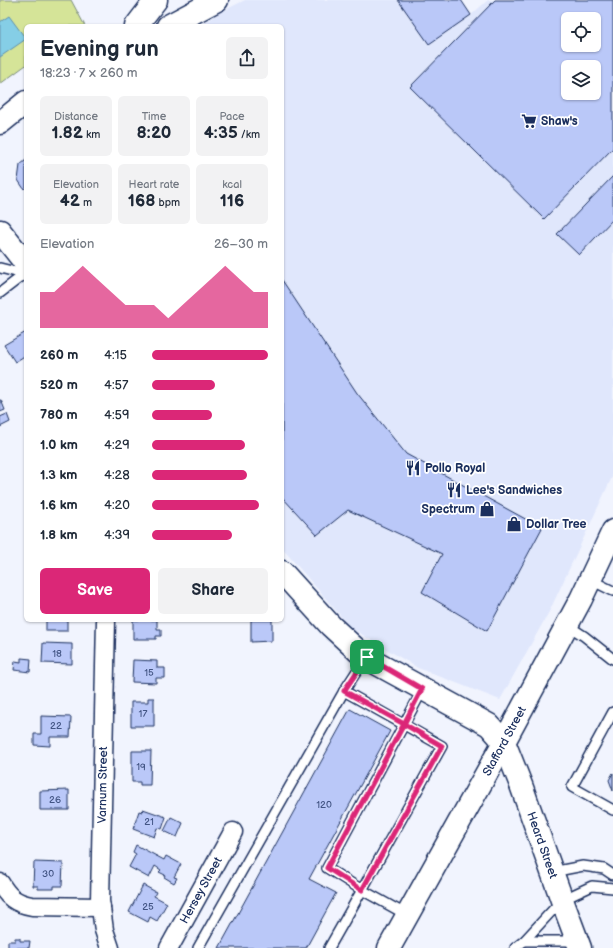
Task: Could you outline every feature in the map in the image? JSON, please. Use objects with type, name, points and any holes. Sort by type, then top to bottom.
[{"type":"main road","points":[[138,24],[156,0]]},
{"type":"main road","points":[[172,24],[217,0]]},
{"type":"main road","points":[[0,122],[24,104]]},
{"type":"main road","points":[[0,231],[24,268]]},
{"type":"main road","name":"Stafford Street","points":[[389,948],[479,789],[591,580],[613,531]]},
{"type":"main road","name":"Heard Street","points":[[284,574],[331,626],[367,657],[489,725],[504,742],[579,944]]},
{"type":"street","name":"Varnum Street","points":[[106,622],[101,907],[104,930],[110,948]]},
{"type":"street","name":"Hersey Street","points":[[169,948],[233,832]]},
{"type":"street","points":[[0,883],[12,899],[25,905],[101,907]]},
{"type":"lane","points":[[0,268],[24,270]]},
{"type":"lane","points":[[0,294],[24,271]]},
{"type":"lane","points":[[591,580],[613,591]]},
{"type":"lane","points":[[567,625],[584,636],[613,659]]},
{"type":"lane","points":[[198,948],[344,691],[367,657]]},
{"type":"lane","points":[[407,915],[362,890],[327,868],[422,689]]},
{"type":"lane","points":[[329,948],[442,746],[344,691]]},
{"type":"lane","points":[[613,712],[572,787],[613,810]]},
{"type":"lane","points":[[552,872],[583,866],[604,870],[613,875]]},
{"type":"lane","points":[[515,948],[524,941],[562,900],[592,886],[613,888]]},
{"type":"lane","points":[[524,941],[579,944]]},
{"type":"shaded area","points":[[245,0],[461,0],[471,15],[488,0],[613,0],[613,475],[550,610],[500,700],[418,668],[351,628],[284,550],[284,24],[202,24]]},
{"type":"green space","points":[[0,0],[71,0],[84,24],[24,24],[24,66],[0,84]]},
{"type":"water","points":[[9,16],[24,36],[24,40],[0,57],[0,22]]},
{"type":"building","points":[[398,0],[461,0],[471,15],[429,44]]},
{"type":"building","name":"Shaw's","points":[[495,0],[613,0],[613,148],[544,219],[410,87]]},
{"type":"building","points":[[24,162],[24,189],[18,180],[20,165]]},
{"type":"building","points":[[613,176],[613,219],[579,255],[557,234]]},
{"type":"building","points":[[284,283],[357,393],[406,454],[542,528],[487,631],[422,592],[442,554],[348,510],[317,535],[284,499]]},
{"type":"building","points":[[24,333],[24,356],[15,362],[4,345]]},
{"type":"building","points":[[0,400],[5,410],[0,412]]},
{"type":"building","points":[[7,414],[10,422],[0,427],[0,417]]},
{"type":"building","points":[[46,622],[67,622],[67,631],[46,631]]},
{"type":"building","points":[[133,622],[157,622],[157,629],[161,629],[161,636],[156,636],[156,639],[133,639]]},
{"type":"building","points":[[251,622],[272,622],[272,641],[251,642]]},
{"type":"building","points":[[43,643],[72,644],[72,664],[42,663]]},
{"type":"building","points":[[21,658],[31,659],[30,672],[14,670],[15,661],[21,662]]},
{"type":"building","points":[[133,660],[157,661],[157,668],[165,668],[165,678],[156,678],[156,683],[132,682]]},
{"type":"building","points":[[148,698],[154,698],[154,726],[131,726],[131,702],[148,702]]},
{"type":"building","points":[[350,709],[390,731],[309,879],[336,893],[306,948],[219,948]]},
{"type":"building","points":[[41,716],[71,717],[70,737],[50,737],[50,746],[34,745],[34,734],[41,734]]},
{"type":"building","points":[[132,751],[151,751],[150,785],[140,785],[140,782],[132,782]]},
{"type":"building","points":[[613,773],[613,791],[609,780]]},
{"type":"building","points":[[69,790],[69,810],[40,810],[40,791]]},
{"type":"building","points":[[143,809],[166,817],[162,829],[157,828],[154,837],[133,829],[139,811],[142,812]]},
{"type":"building","points":[[171,817],[183,823],[177,837],[164,831]]},
{"type":"building","points":[[136,845],[164,860],[166,856],[181,864],[174,877],[177,878],[174,883],[164,877],[165,875],[159,872],[161,870],[155,866],[149,878],[129,867],[136,854],[133,852]]},
{"type":"building","points":[[34,862],[63,863],[62,886],[54,886],[54,889],[38,889],[38,886],[33,886]]},
{"type":"building","points":[[143,885],[156,892],[154,896],[167,903],[157,921],[150,917],[148,922],[129,912]]},
{"type":"building","points":[[15,938],[20,938],[20,941],[30,941],[29,948],[8,948],[8,941],[15,941]]},
{"type":"place","name":"Shaw's","points":[[529,121]]},
{"type":"place","name":"Pollo Royal","points":[[413,468]]},
{"type":"place","name":"Lee's Sandwiches","points":[[454,490]]},
{"type":"place","name":"Spectrum","points":[[487,509]]},
{"type":"place","name":"Dollar Tree","points":[[514,524]]},
{"type":"route","points":[[367,657],[344,691],[404,724],[327,868],[362,890],[442,746],[404,724],[422,689],[367,657]]}]
